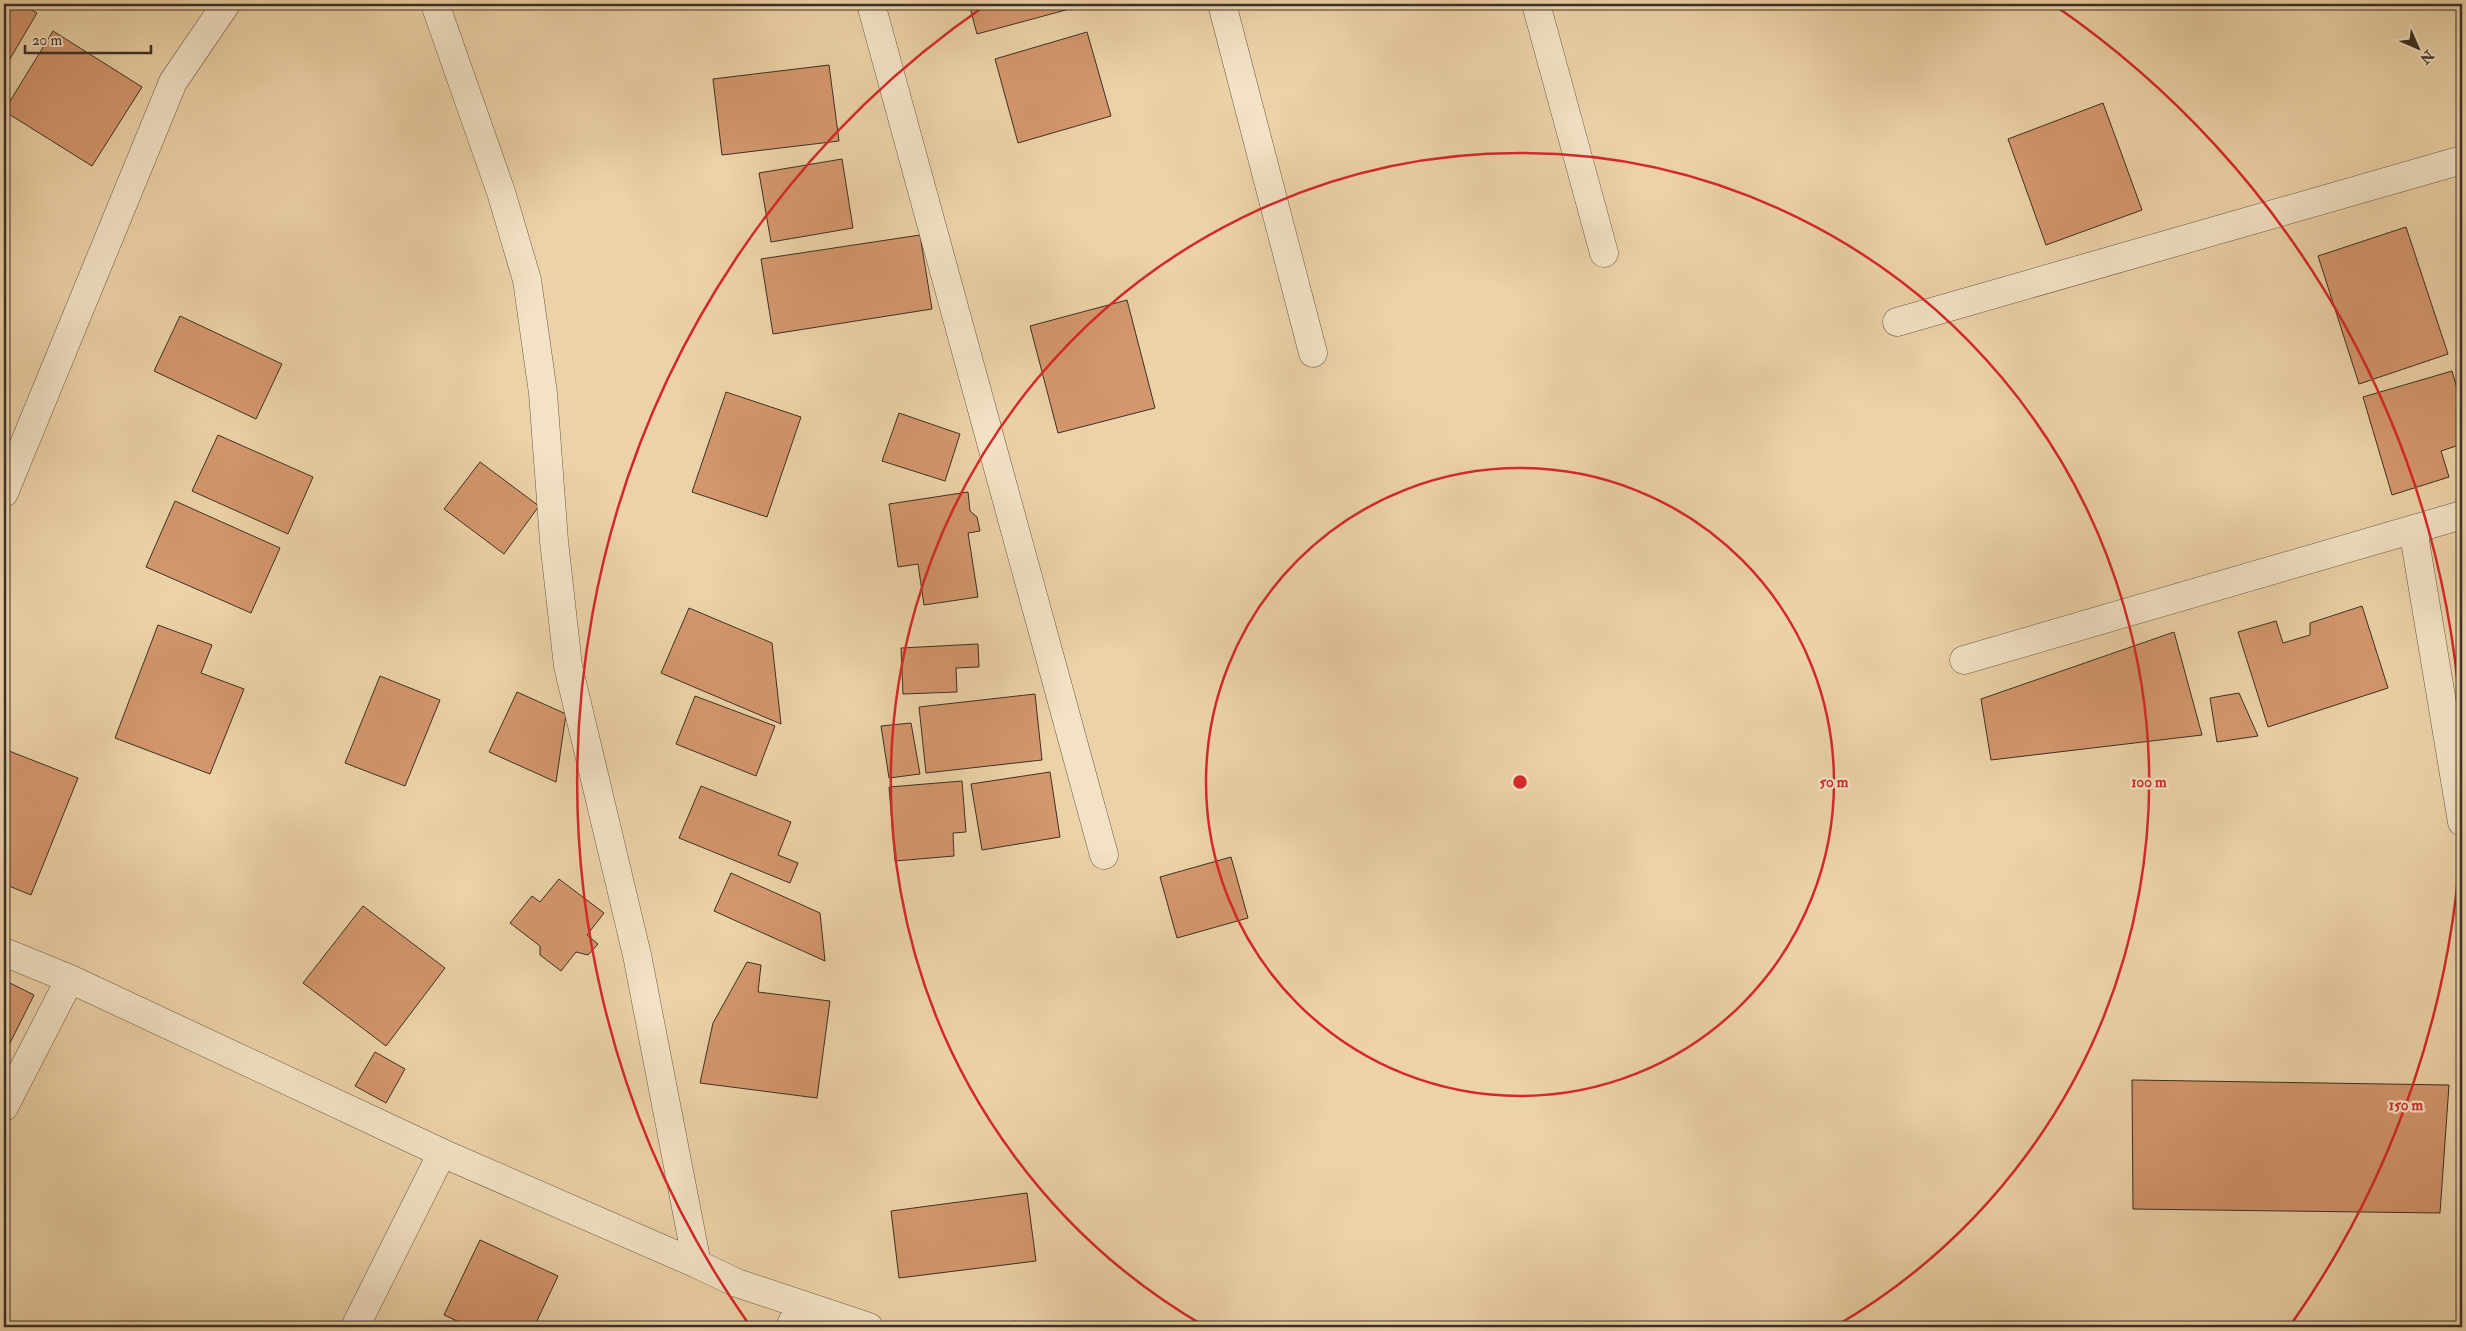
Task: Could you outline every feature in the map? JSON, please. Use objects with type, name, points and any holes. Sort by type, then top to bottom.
[{"type":"street","points":[[4,493],[173,82],[226,4]]},
{"type":"street","points":[[435,4],[501,192],[527,280],[543,393],[554,542],[568,666],[637,955],[697,1264]]},
{"type":"street","points":[[871,4],[1104,855]]},
{"type":"street","points":[[1222,4],[1312,352]]},
{"type":"street","points":[[1536,4],[1604,253]]},
{"type":"street","points":[[1897,322],[2462,160]]},
{"type":"street","points":[[1964,660],[2462,515]]},
{"type":"street","points":[[2413,529],[2462,822]]},
{"type":"street","points":[[4,952],[70,979],[442,1153],[697,1264],[737,1283],[795,1316],[869,1327]]},
{"type":"street","points":[[4,1107],[70,979]]},
{"type":"street","points":[[355,1327],[442,1153]]},
{"type":"building","points":[[4,4],[21,4],[37,13],[4,69]]},
{"type":"building","points":[[969,4],[1076,4],[1077,7],[977,34]]},
{"type":"building","points":[[53,31],[142,87],[92,166],[4,111]]},
{"type":"building","points":[[1087,32],[1111,116],[1018,143],[995,59]]},
{"type":"building","points":[[829,65],[839,141],[722,155],[713,79]]},
{"type":"building","points":[[2103,103],[2142,210],[2046,245],[2008,139]]},
{"type":"building","points":[[842,159],[853,228],[771,242],[759,173]]},
{"type":"building","points":[[2406,227],[2448,354],[2359,384],[2318,256]]},
{"type":"building","points":[[920,235],[932,309],[773,334],[761,259]]},
{"type":"building","points":[[1127,300],[1155,408],[1058,433],[1030,326]]},
{"type":"building","points":[[180,316],[282,364],[256,419],[154,371]]},
{"type":"building","points":[[2452,371],[2462,406],[2462,444],[2441,451],[2449,477],[2392,495],[2363,397]]},
{"type":"building","points":[[726,392],[801,417],[767,517],[692,492]]},
{"type":"building","points":[[899,413],[960,434],[945,481],[882,461]]},
{"type":"building","points":[[218,435],[313,477],[288,534],[192,491]]},
{"type":"building","points":[[480,462],[539,506],[504,554],[444,509]]},
{"type":"building","points":[[968,492],[970,511],[977,517],[980,531],[968,533],[978,597],[924,605],[918,564],[898,567],[889,504]]},
{"type":"building","points":[[175,501],[280,548],[251,613],[146,567]]},
{"type":"building","points":[[2362,606],[2388,688],[2268,727],[2238,632],[2276,621],[2283,643],[2310,635],[2310,623]]},
{"type":"building","points":[[689,608],[772,643],[781,724],[661,673]]},
{"type":"building","points":[[158,625],[212,645],[201,673],[244,689],[210,774],[115,738]]},
{"type":"building","points":[[2174,632],[2202,735],[1991,760],[1981,699]]},
{"type":"building","points":[[978,644],[979,667],[956,668],[957,692],[903,694],[901,648]]},
{"type":"building","points":[[380,676],[440,700],[405,786],[345,763]]},
{"type":"building","points":[[517,692],[566,714],[556,782],[489,752]]},
{"type":"building","points":[[2239,693],[2258,736],[2217,742],[2210,698]]},
{"type":"building","points":[[1035,694],[1042,760],[926,773],[919,707]]},
{"type":"building","points":[[695,696],[775,726],[756,776],[676,744]]},
{"type":"building","points":[[911,723],[920,774],[889,778],[881,726]]},
{"type":"building","points":[[4,749],[78,778],[31,895],[4,884]]},
{"type":"building","points":[[1050,772],[1060,837],[982,850],[971,784]]},
{"type":"building","points":[[962,781],[966,832],[953,833],[954,856],[895,861],[889,787]]},
{"type":"building","points":[[701,786],[791,822],[778,855],[798,863],[790,883],[679,838]]},
{"type":"building","points":[[1231,857],[1248,918],[1177,938],[1160,877]]},
{"type":"building","points":[[731,873],[820,913],[825,961],[714,911]]},
{"type":"building","points":[[559,879],[604,913],[587,935],[598,944],[588,955],[576,952],[561,971],[540,955],[540,946],[510,923],[532,896],[540,902]]},
{"type":"building","points":[[363,906],[445,968],[386,1046],[303,983]]},
{"type":"building","points":[[747,962],[761,965],[758,992],[830,1001],[817,1098],[700,1083],[713,1023]]},
{"type":"building","points":[[4,980],[34,995],[4,1055]]},
{"type":"building","points":[[375,1052],[405,1069],[386,1103],[355,1086]]},
{"type":"building","points":[[2132,1080],[2449,1085],[2440,1213],[2133,1209]]},
{"type":"building","points":[[1027,1193],[1036,1261],[899,1278],[891,1211]]},
{"type":"building","points":[[480,1240],[558,1276],[534,1327],[470,1327],[444,1315]]},
{"type":"building","points":[[1013,1321],[1044,1327],[1012,1327]]}]
